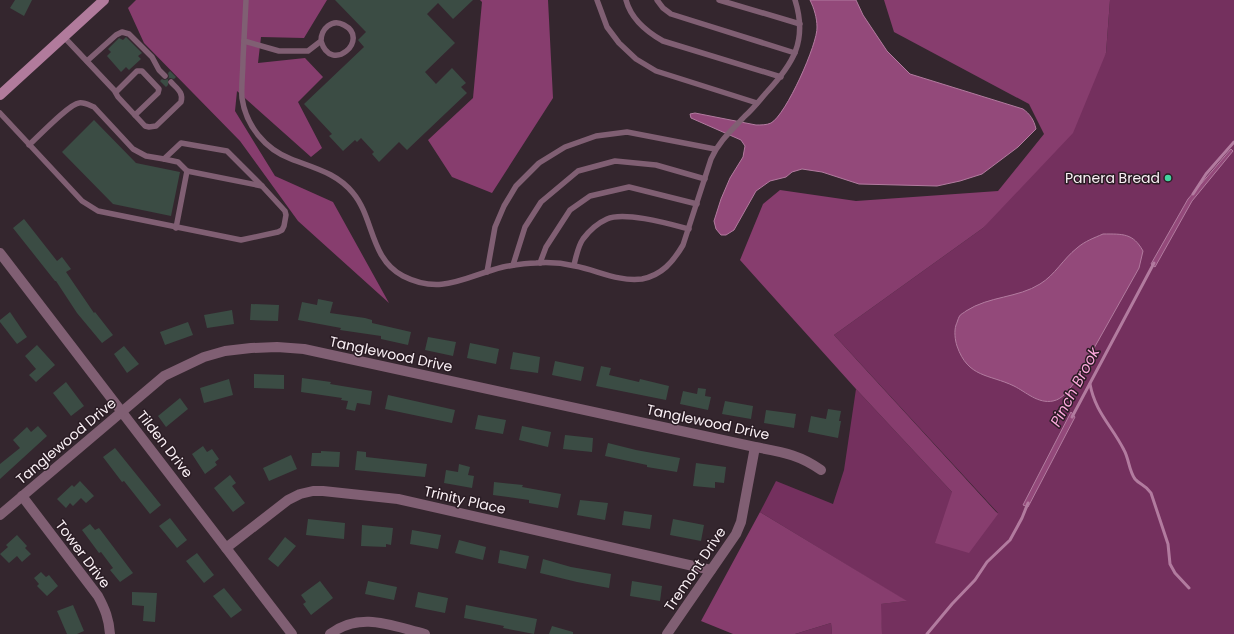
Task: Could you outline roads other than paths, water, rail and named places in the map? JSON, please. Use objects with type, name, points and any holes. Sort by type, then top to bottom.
[{"type":"street","points":[[0,95],[104,0]]},
{"type":"street","name":"Tilden Drive","points":[[0,253],[292,634]]},
{"type":"street","name":"Tanglewood Drive","points":[[0,515],[164,376],[204,357],[226,351],[252,348],[278,347],[311,351],[756,446],[797,456],[810,462],[821,470]]},
{"type":"street","name":"Tremont Drive","points":[[667,634],[736,534],[741,522],[756,446]]},
{"type":"street","name":"Trinity Place","points":[[226,548],[288,500],[300,494],[313,491],[323,491],[398,499],[711,570]]},
{"type":"street","name":"Tower Drive","points":[[22,496],[98,596],[109,621],[110,634]]},
{"type":"street","points":[[330,634],[340,627],[351,623],[364,621],[377,622],[425,634]]},
{"type":"lane","points":[[246,0],[242,98],[245,111],[257,134],[266,144],[278,153],[289,159],[322,170],[334,176],[354,193],[361,204],[383,259],[392,268],[401,275],[412,280],[427,284],[440,285],[453,283],[513,265],[540,263],[574,266],[622,279],[638,279],[656,275],[668,266],[677,256],[683,245],[715,149],[781,77],[795,53],[800,35],[800,24],[795,0]]},
{"type":"lane","points":[[597,0],[607,27],[619,44],[636,59],[656,71],[757,103]]},
{"type":"lane","points":[[626,0],[633,16],[653,35],[663,41],[781,77]]},
{"type":"lane","points":[[657,0],[663,8],[672,14],[795,53]]},
{"type":"lane","points":[[719,0],[800,24]]},
{"type":"lane","points":[[244,41],[279,51],[308,51],[321,41],[324,30],[330,24],[334,23],[346,26],[352,35],[353,40],[349,50],[340,55],[329,54],[325,50],[321,41]]},
{"type":"lane","points":[[87,62],[116,35],[125,32],[129,34],[152,57],[159,70],[165,76]]},
{"type":"lane","points":[[64,37],[116,92],[118,98],[143,124],[149,127],[160,123],[182,99],[180,92],[171,82]]},
{"type":"lane","points":[[116,92],[137,71],[142,71],[159,89],[158,93],[135,115]]},
{"type":"lane","points":[[29,145],[70,107],[78,103],[85,103],[94,107],[133,150],[146,156],[178,162],[187,171],[262,186]]},
{"type":"lane","points":[[0,113],[82,201],[98,211],[241,240],[278,232],[284,226],[286,215],[285,211],[227,151],[181,143],[164,160]]},
{"type":"lane","points":[[487,272],[495,227],[504,206],[516,186],[539,163],[565,147],[596,136],[627,132],[715,149]]},
{"type":"lane","points":[[513,265],[525,227],[541,202],[578,171],[615,161],[656,165],[705,179]]},
{"type":"lane","points":[[176,228],[187,171]]},
{"type":"lane","points":[[540,263],[546,246],[570,210],[590,196],[630,187],[697,204]]},
{"type":"lane","points":[[574,266],[582,240],[592,229],[608,218],[626,216],[689,229]]},
{"type":"waterway","name":"Pinch Brook","points":[[1193,194],[1206,174],[1234,142]]},
{"type":"waterway","name":"Pinch Brook","points":[[1072,417],[1154,263]]},
{"type":"waterway","points":[[1090,384],[1092,394],[1100,411],[1126,454],[1133,476],[1151,493],[1168,544],[1170,564],[1175,573],[1189,588]]},
{"type":"waterway","name":"Pinch Brook","points":[[927,634],[952,604],[975,580],[987,562],[1010,540],[1028,503]]},
{"type":"place","name":"Panera Bread","points":[[1168,178]]}]
